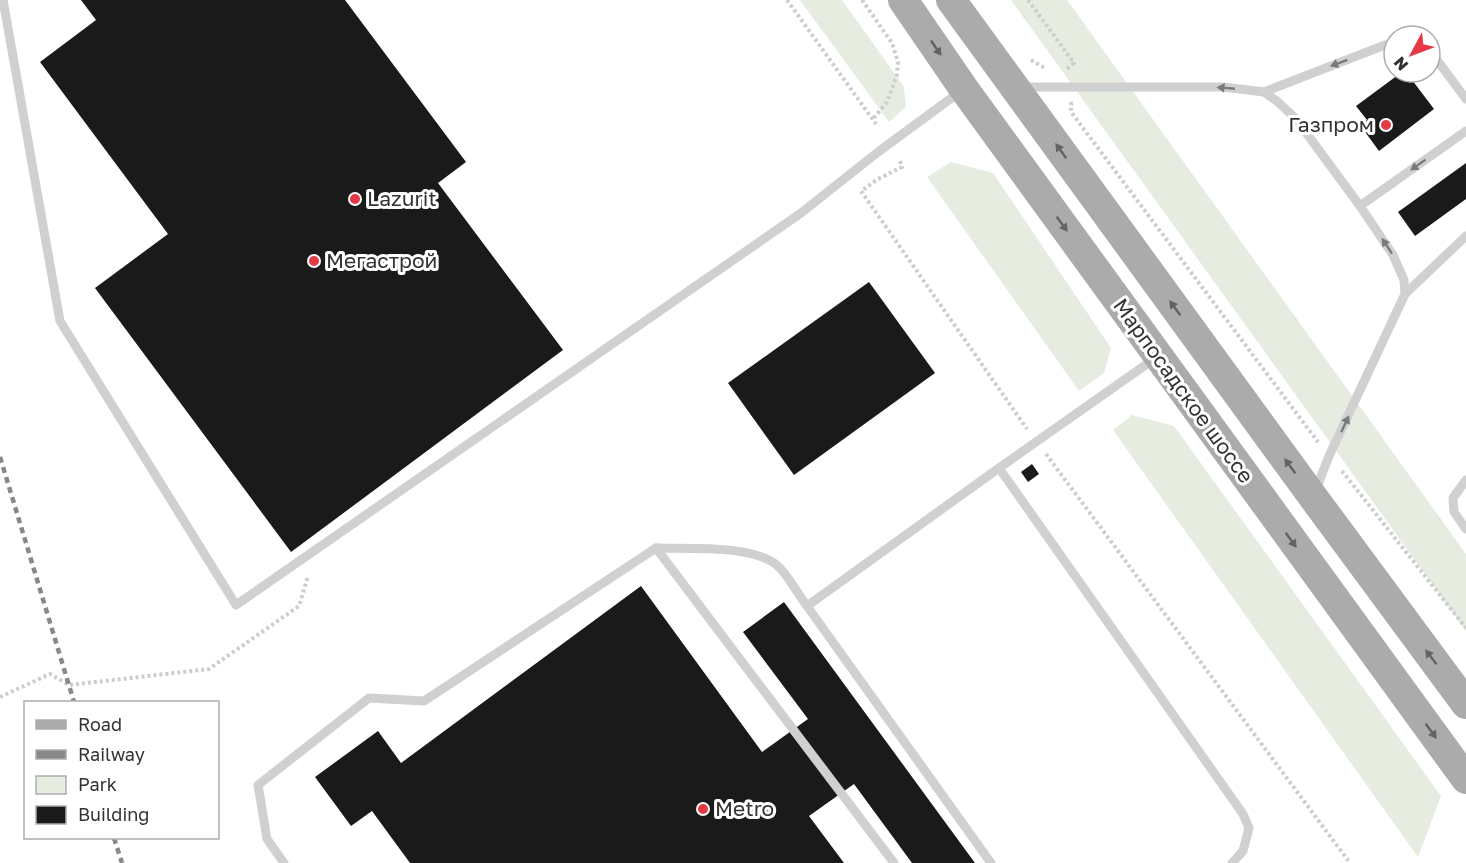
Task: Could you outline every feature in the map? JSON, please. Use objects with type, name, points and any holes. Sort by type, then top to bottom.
[{"type":"main road","name":"Марпосадское шоссе","points":[[903,0],[964,89],[1466,779]]},
{"type":"main road","name":"Марпосадское шоссе","points":[[951,0],[1466,704]]},
{"type":"main road","points":[[964,89],[1006,76]]},
{"type":"lane","points":[[3,0],[60,321],[236,605],[801,213],[878,152],[964,89]]},
{"type":"lane","points":[[1006,76],[1223,87],[1264,92],[1382,46]]},
{"type":"lane","points":[[1442,67],[1466,99]]},
{"type":"lane","points":[[1264,92],[1296,119],[1360,206],[1393,255],[1404,280],[1405,294]]},
{"type":"lane","points":[[1360,206],[1466,131]]},
{"type":"lane","points":[[1313,497],[1329,456],[1405,294],[1466,236]]},
{"type":"lane","points":[[807,606],[1158,357]]},
{"type":"lane","points":[[999,468],[1243,814],[1249,828],[1243,851],[1232,863]]},
{"type":"lane","points":[[1466,480],[1453,498],[1454,512],[1466,529]]},
{"type":"lane","points":[[656,548],[894,863]]},
{"type":"lane","points":[[284,863],[267,839],[258,785],[369,698],[424,701],[656,548],[735,550],[762,556],[779,567],[991,863]]},
{"type":"path","points":[[787,0],[876,124]]},
{"type":"path","points":[[862,0],[892,44],[898,62],[897,75],[887,102],[873,119]]},
{"type":"path","points":[[1028,0],[1074,63],[1066,70]]},
{"type":"path","points":[[892,44],[898,39]]},
{"type":"path","points":[[1027,56],[1044,68],[1055,69]]},
{"type":"path","points":[[1078,100],[1071,104],[1071,112],[1323,449]]},
{"type":"path","points":[[900,161],[902,166],[861,191],[1028,430]]},
{"type":"path","points":[[1044,452],[1350,863]]},
{"type":"path","points":[[1345,475],[1466,628]]},
{"type":"path","points":[[0,697],[50,674],[69,685],[209,669],[299,606],[316,550]]},
{"type":"green space","points":[[800,0],[842,0],[904,87],[906,107],[889,122]]},
{"type":"green space","points":[[1011,0],[1067,0],[1466,554],[1466,631]]},
{"type":"green space","points":[[951,162],[993,173],[1111,348],[1104,373],[1079,391],[927,177]]},
{"type":"green space","points":[[1132,415],[1174,426],[1441,796],[1418,857],[1113,430]]},
{"type":"building","name":"Мегастрой","points":[[81,0],[345,0],[466,162],[438,183],[563,350],[291,552],[95,288],[168,234],[40,62],[96,20]]},
{"type":"building","points":[[1386,84],[1415,84],[1434,109],[1379,151],[1360,125],[1367,120],[1356,106]]},
{"type":"building","points":[[1466,163],[1466,199],[1415,236],[1398,212]]},
{"type":"building","points":[[869,282],[935,373],[794,475],[728,383]]},
{"type":"building","points":[[1032,464],[1039,474],[1028,482],[1021,472]]},
{"type":"building","points":[[641,586],[762,752],[808,719],[743,632],[784,602],[975,863],[912,863],[854,784],[809,816],[844,863],[410,863],[372,811],[351,826],[315,777],[378,731],[401,763]]},
{"type":"railway","points":[[0,457],[74,701]]},
{"type":"railway","points":[[114,839],[122,863]]},
{"type":"place","name":"Газпром","points":[[1386,125]]},
{"type":"place","name":"Lazurit","points":[[355,199]]},
{"type":"place","name":"Мегастрой","points":[[314,261]]},
{"type":"place","name":"Metro","points":[[703,809]]}]
